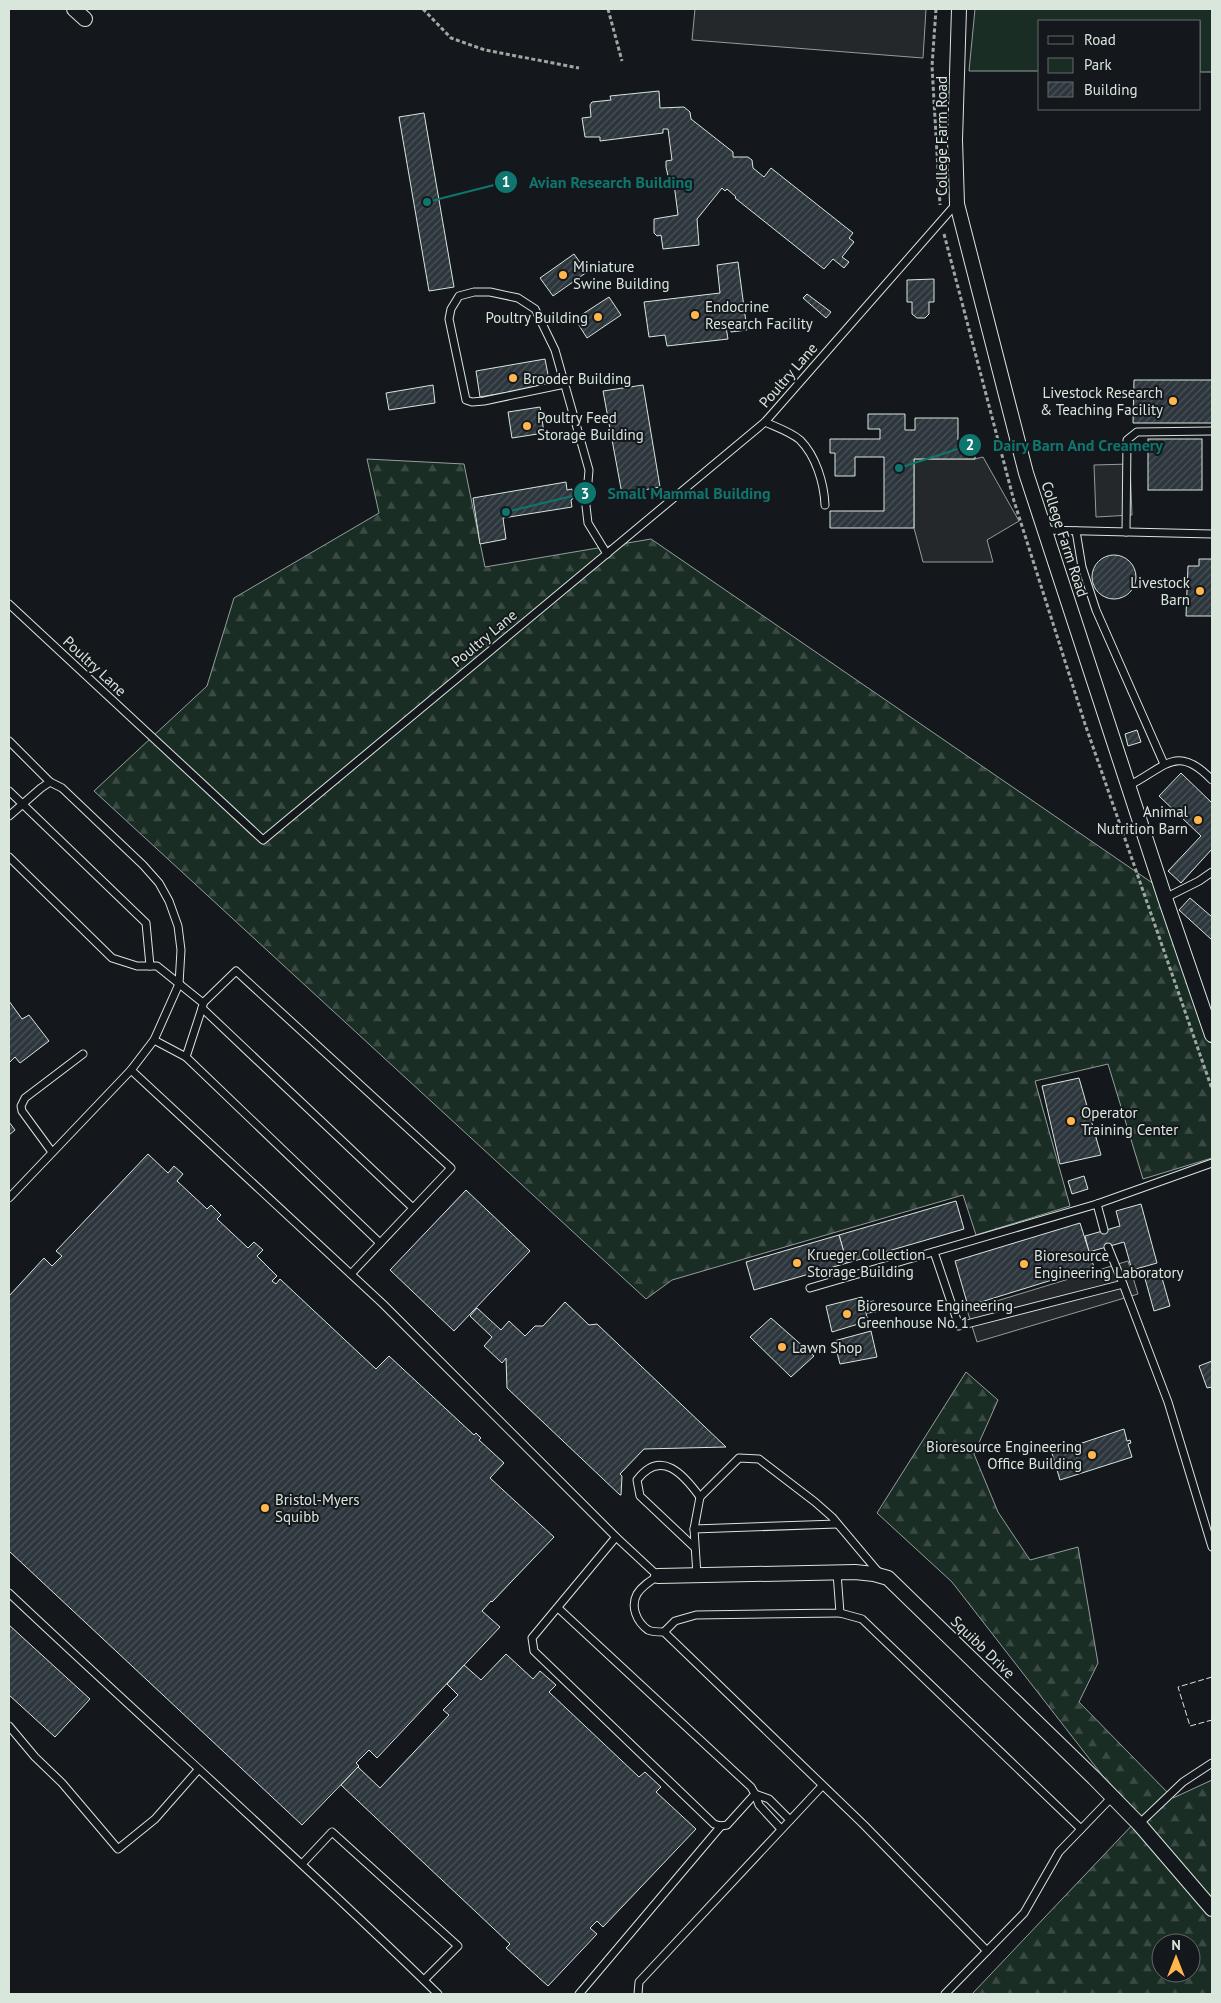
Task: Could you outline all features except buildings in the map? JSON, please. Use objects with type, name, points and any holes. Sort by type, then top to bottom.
[{"type":"street","points":[[74,9],[85,19]]},
{"type":"street","name":"College Farm Road","points":[[959,9],[955,140],[957,204],[1026,472],[1165,898],[1212,1035]]},
{"type":"street","points":[[658,1576],[866,1572],[882,1575]]},
{"type":"street","name":"Squibb Drive","points":[[882,1575],[893,1582],[1139,1824],[1212,1909]]},
{"type":"lane","name":"Poultry Lane","points":[[9,604],[263,840],[765,422],[957,204]]},
{"type":"lane","points":[[565,384],[472,402],[466,400],[449,319],[451,309],[459,296],[474,292],[490,292],[518,298],[535,309],[555,350],[565,384],[589,470],[586,506],[588,523],[607,554]]},
{"type":"lane","points":[[765,422],[798,439],[807,449],[822,482],[825,505]]},
{"type":"lane","points":[[1126,532],[1126,440],[1137,432],[1212,431]]},
{"type":"lane","points":[[1045,530],[1212,534]]},
{"type":"lane","points":[[1076,531],[1082,568],[1096,610],[1164,764]]},
{"type":"lane","points":[[9,741],[50,782],[62,788],[143,865],[158,883],[170,901],[178,926],[181,950],[179,984],[154,1040],[131,1070],[9,1198]]},
{"type":"lane","points":[[1128,786],[1146,778],[1164,764],[1176,760],[1186,762],[1212,780]]},
{"type":"lane","points":[[9,816],[50,782]]},
{"type":"lane","points":[[9,791],[146,923],[150,966]]},
{"type":"lane","points":[[9,857],[112,958],[137,966],[157,966],[179,984],[414,1208]]},
{"type":"lane","points":[[1165,898],[1199,881],[1212,872]]},
{"type":"lane","points":[[186,1056],[203,1006],[236,971],[451,1168],[351,1274]]},
{"type":"lane","points":[[154,1040],[186,1056],[380,1243]]},
{"type":"lane","points":[[52,1152],[22,1111],[21,1106],[24,1098],[83,1054]]},
{"type":"lane","points":[[131,1070],[383,1304],[616,1537],[658,1576],[644,1586],[636,1596],[634,1610],[641,1622],[650,1631],[664,1632],[871,1832],[987,1951]]},
{"type":"lane","points":[[810,1288],[1097,1204],[1212,1163]]},
{"type":"lane","points":[[1097,1204],[1104,1230]]},
{"type":"lane","points":[[1108,1247],[1168,1402],[1212,1547]]},
{"type":"lane","points":[[934,1252],[960,1326],[1123,1284]]},
{"type":"lane","points":[[697,1575],[694,1529],[700,1497],[739,1458],[759,1459],[815,1502],[882,1575]]},
{"type":"lane","points":[[694,1547],[640,1496],[637,1480],[644,1471],[656,1466],[670,1466],[686,1477],[700,1497]]},
{"type":"lane","points":[[694,1529],[837,1524]]},
{"type":"lane","points":[[616,1537],[532,1638],[534,1651],[714,1824],[728,1825],[755,1794]]},
{"type":"lane","points":[[838,1573],[840,1613]]},
{"type":"lane","points":[[9,1593],[138,1711],[198,1770],[302,1864],[438,1994]]},
{"type":"lane","points":[[558,1608],[751,1787],[759,1805],[781,1829]]},
{"type":"lane","points":[[664,1632],[675,1621],[696,1615],[840,1613],[862,1619],[1081,1829]]},
{"type":"lane","points":[[9,1726],[118,1849],[155,1819],[198,1770]]},
{"type":"lane","points":[[1139,1824],[1183,1782],[1212,1763]]},
{"type":"lane","points":[[638,1994],[639,1982],[822,1786]]},
{"type":"lane","points":[[755,1794],[769,1800],[790,1820]]},
{"type":"lane","points":[[944,1994],[1024,1913],[1058,1852],[1112,1797]]},
{"type":"lane","points":[[579,1994],[721,1826]]},
{"type":"lane","points":[[302,1864],[332,1832],[458,1946],[424,1980]]},
{"type":"path","points":[[424,9],[451,38],[485,50],[579,68]]},
{"type":"path","points":[[608,9],[622,61]]},
{"type":"green space","points":[[975,9],[1212,9],[1212,72],[1201,72],[1201,20],[1038,20],[1038,71],[969,71]]},
{"type":"green space","points":[[367,459],[464,464],[485,567],[651,539],[1167,893],[1212,1022],[1212,1158],[1143,1179],[1108,1064],[1035,1081],[1070,1206],[976,1235],[963,1195],[672,1280],[646,1299],[94,791],[207,686],[234,598],[379,513]]},
{"type":"green space","points":[[966,1372],[998,1400],[974,1454],[998,1512],[1030,1560],[1078,1547],[1098,1663],[1079,1702],[1173,1798],[1212,1780],[1212,1994],[972,1994],[1137,1820],[952,1582],[877,1513]]},
{"type":"shaded area","points":[[695,9],[926,9],[923,58],[692,40]]},
{"type":"shaded area","points":[[983,457],[1019,521],[987,540],[993,562],[923,562],[914,528],[914,459],[975,459]]},
{"type":"shaded area","points":[[1130,464],[1132,515],[1096,517],[1094,465]]},
{"type":"shaded area","points":[[1128,1261],[1138,1294],[977,1342],[967,1310]]},
{"type":"fence","points":[[1212,1677],[1178,1687],[1190,1726],[1212,1720]]},
{"type":"place","name":"Avian Research Building","points":[[427,202]]},
{"type":"place","name":"Miniature Swine Building","points":[[563,275]]},
{"type":"place","name":"Endocrine Research Facility","points":[[695,315]]},
{"type":"place","name":"Poultry Building","points":[[598,317]]},
{"type":"place","name":"Brooder Building","points":[[513,378]]},
{"type":"place","name":"Livestock Research & Teaching Facility","points":[[1173,401]]},
{"type":"place","name":"Poultry Feed Storage Building","points":[[527,426]]},
{"type":"place","name":"Dairy Barn And Creamery","points":[[899,468]]},
{"type":"place","name":"Small Mammal Building","points":[[506,512]]},
{"type":"place","name":"Livestock Barn","points":[[1200,591]]},
{"type":"place","name":"Animal Nutrition Barn","points":[[1198,820]]},
{"type":"place","name":"Operator Training Center","points":[[1071,1121]]},
{"type":"place","name":"Krueger Collection Storage Building","points":[[797,1263]]},
{"type":"place","name":"Bioresource Engineering Laboratory","points":[[1024,1264]]},
{"type":"place","name":"Bioresource Engineering Greenhouse No. 1","points":[[847,1314]]},
{"type":"place","name":"Lawn Shop","points":[[782,1347]]},
{"type":"place","name":"Bioresource Engineering Office Building","points":[[1092,1455]]},
{"type":"place","name":"Bristol-Myers Squibb","points":[[265,1508]]}]
